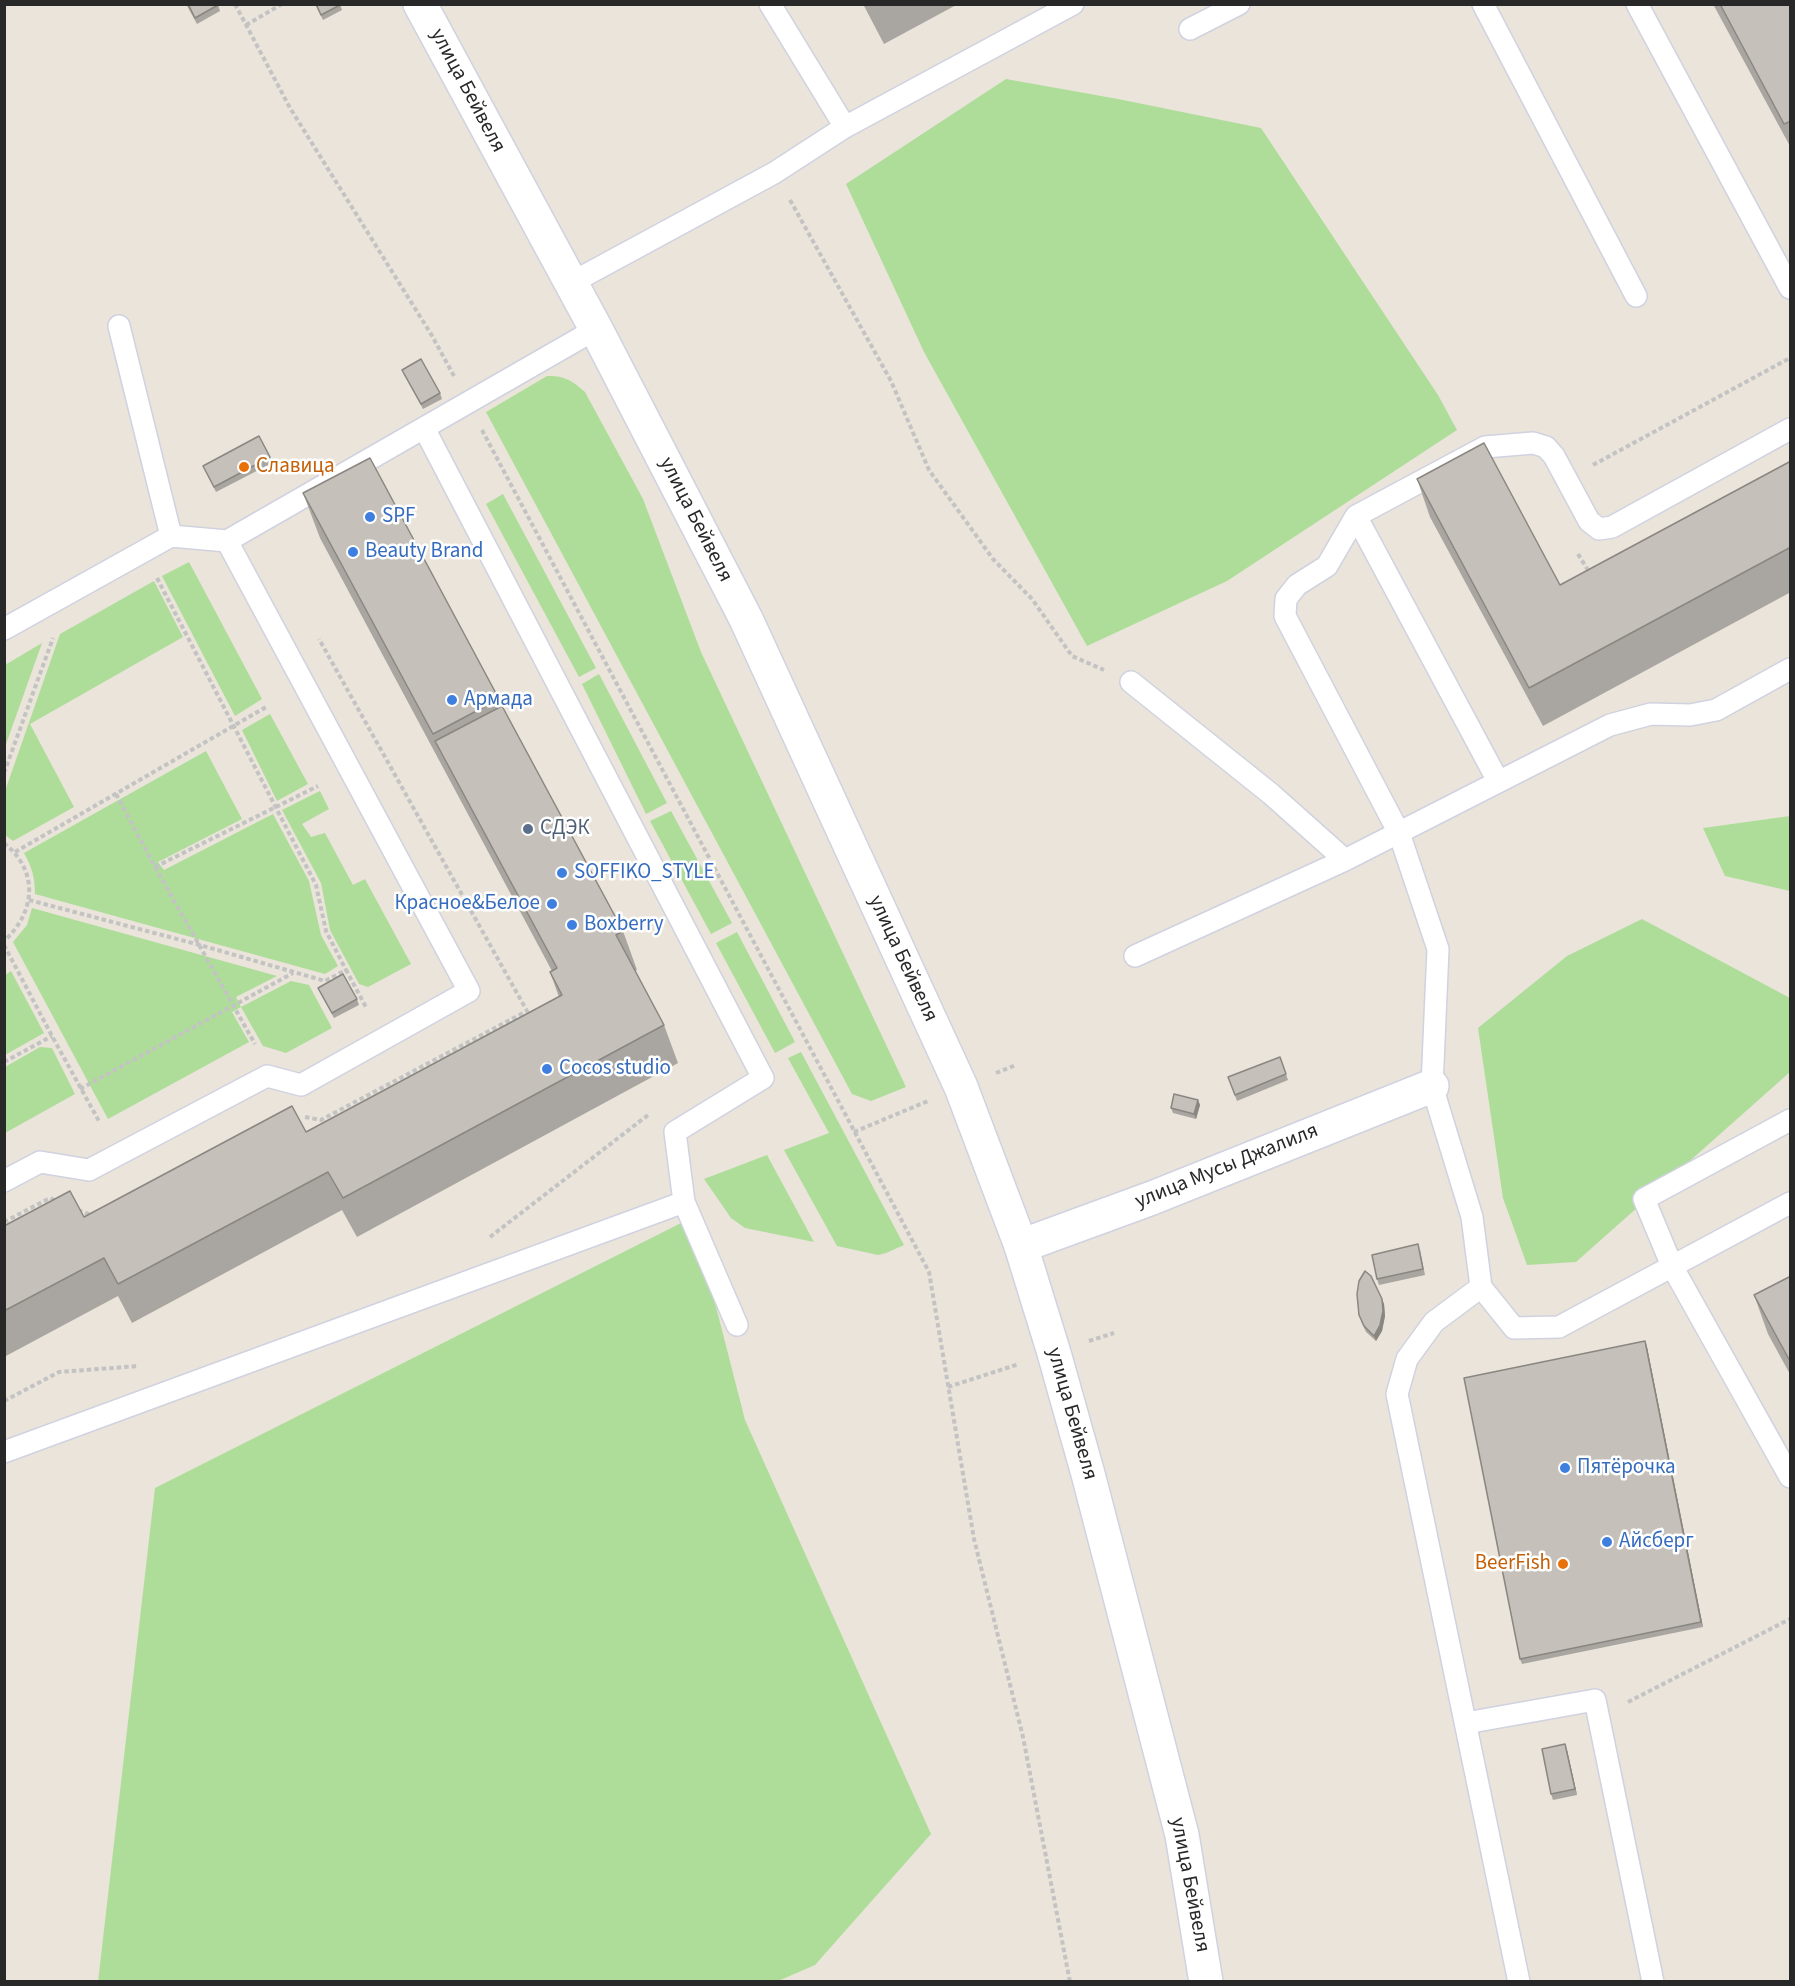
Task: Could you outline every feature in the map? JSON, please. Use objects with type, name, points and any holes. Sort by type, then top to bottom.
[{"type":"main road","name":"улица Бейвеля","points":[[420,4],[596,329],[746,619],[961,1088],[1021,1246],[1088,1474],[1182,1835],[1206,1982]]},
{"type":"main road","name":"улица Мусы Джалиля","points":[[1021,1246],[1152,1198],[1432,1086]]},
{"type":"lane","points":[[770,4],[845,127]]},
{"type":"lane","points":[[571,283],[774,173],[845,127],[1073,4]]},
{"type":"lane","points":[[1190,29],[1239,4]]},
{"type":"lane","points":[[1483,4],[1636,296]]},
{"type":"lane","points":[[1637,4],[1782,251],[1791,288]]},
{"type":"lane","points":[[119,326],[171,536]]},
{"type":"lane","points":[[4,629],[171,536],[227,542],[596,329]]},
{"type":"lane","points":[[424,428],[763,1078],[675,1132],[684,1202],[737,1324]]},
{"type":"lane","points":[[1791,429],[1612,527],[1599,529],[1589,521],[1554,456],[1546,447],[1533,443],[1485,447],[1356,516],[1327,566],[1297,585],[1286,599],[1285,616],[1399,833],[1438,949],[1432,1086],[1472,1217],[1481,1287],[1514,1328],[1559,1327],[1791,1203]]},
{"type":"lane","points":[[1356,516],[1498,781]]},
{"type":"lane","points":[[4,1181],[40,1162],[89,1170],[267,1076],[301,1085],[469,991],[227,542]]},
{"type":"lane","points":[[1135,956],[1345,861],[1610,725],[1651,714],[1689,716],[1716,710],[1791,669]]},
{"type":"lane","points":[[1131,682],[1271,794],[1345,861]]},
{"type":"lane","points":[[1791,1120],[1644,1199],[1672,1266],[1791,1477]]},
{"type":"lane","points":[[4,1452],[684,1202]]},
{"type":"lane","points":[[1481,1287],[1434,1322],[1407,1359],[1397,1394],[1519,1982]]},
{"type":"lane","points":[[1466,1723],[1595,1700],[1653,1982]]},
{"type":"path","points":[[246,25],[282,4]]},
{"type":"path","points":[[774,173],[891,381],[929,470],[993,559],[1032,599],[1072,656],[1131,682]]},
{"type":"path","points":[[1567,480],[1791,358]]},
{"type":"path","points":[[154,572],[316,885],[326,931],[367,1009]]},
{"type":"path","points":[[303,1116],[321,1120],[527,1011],[317,635]]},
{"type":"path","points":[[4,773],[53,638]]},
{"type":"path","points":[[15,852],[266,706]]},
{"type":"path","points":[[155,867],[318,786]]},
{"type":"path","points":[[116,794],[255,1044]]},
{"type":"path","points":[[4,843],[15,852],[27,875],[29,900],[16,931],[4,943],[100,1123]]},
{"type":"path","points":[[29,900],[325,981],[346,970]]},
{"type":"path","points":[[80,1089],[233,1004],[294,973]]},
{"type":"path","points":[[4,1062],[52,1036]]},
{"type":"path","points":[[4,1222],[50,1198],[59,1202]]},
{"type":"path","points":[[77,1209],[95,1216]]},
{"type":"path","points":[[1598,1717],[1791,1618]]},
{"type":"green space","points":[[1006,79],[1261,128],[1438,395],[1457,430],[1227,581],[1087,646],[924,352],[846,184]]},
{"type":"green space","points":[[547,376],[568,379],[585,392],[643,499],[701,652],[906,1087],[871,1101],[852,1094],[486,412]]},
{"type":"green space","points":[[503,494],[596,668],[579,677],[486,504]]},
{"type":"green space","points":[[189,562],[262,699],[235,716],[162,576]]},
{"type":"green space","points":[[154,581],[183,637],[30,724],[74,807],[13,841],[5,835],[5,791],[60,634]]},
{"type":"green space","points":[[42,643],[5,747],[5,665]]},
{"type":"green space","points":[[599,674],[667,803],[646,814],[582,684]]},
{"type":"green space","points":[[270,714],[308,784],[277,801],[242,730]]},
{"type":"green space","points":[[206,751],[242,819],[158,862],[164,870],[273,814],[309,881],[321,935],[338,966],[325,974],[35,894],[32,873],[24,853]]},
{"type":"green space","points":[[320,791],[329,809],[302,824],[311,837],[325,833],[353,885],[365,879],[411,964],[368,987],[359,984],[330,930],[321,883],[282,810]]},
{"type":"green space","points":[[671,811],[732,923],[711,934],[650,821]]},
{"type":"green space","points":[[1790,816],[1790,891],[1725,876],[1703,828]]},
{"type":"green space","points":[[32,908],[277,976],[236,997],[241,1007],[232,1012],[249,1042],[108,1119],[13,942],[27,925]]},
{"type":"green space","points":[[1642,919],[1790,998],[1790,1072],[1576,1262],[1527,1265],[1503,1198],[1478,1028],[1567,956]]},
{"type":"green space","points":[[737,932],[795,1042],[775,1053],[716,943]]},
{"type":"green space","points":[[11,971],[44,1033],[5,1055],[5,975]]},
{"type":"green space","points":[[291,981],[309,985],[332,1028],[286,1053],[263,1046],[241,1007]]},
{"type":"green space","points":[[40,1047],[52,1048],[75,1094],[5,1133],[5,1067]]},
{"type":"green space","points":[[801,1052],[904,1245],[878,1255],[837,1246],[784,1150],[829,1133],[788,1058]]},
{"type":"green space","points":[[767,1155],[814,1242],[745,1228],[731,1218],[704,1179]]},
{"type":"green space","points":[[693,1217],[745,1420],[931,1834],[815,1965],[778,1981],[98,1982],[155,1488]]},
{"type":"building","points":[[188,4],[218,4],[218,5],[195,18]]},
{"type":"building","points":[[316,4],[340,4],[340,5],[321,15]]},
{"type":"building","points":[[1720,4],[1791,4],[1791,121],[1784,124]]},
{"type":"building","points":[[421,359],[440,393],[421,404],[402,370]]},
{"type":"building","points":[[259,436],[270,457],[214,487],[203,466]]},
{"type":"building","points":[[1484,443],[1560,585],[1791,461],[1791,547],[1529,688],[1417,479]]},
{"type":"building","points":[[370,458],[499,699],[433,734],[303,493]]},
{"type":"building","points":[[502,706],[623,931],[616,935],[664,1025],[343,1198],[328,1172],[118,1284],[104,1258],[4,1311],[4,1226],[70,1191],[84,1217],[292,1106],[306,1132],[562,995],[550,972],[557,968],[435,741]]},
{"type":"building","points":[[343,974],[357,999],[332,1013],[318,988]]},
{"type":"building","points":[[1280,1057],[1286,1074],[1235,1095],[1228,1077]]},
{"type":"building","points":[[1174,1094],[1198,1100],[1194,1114],[1171,1108]]},
{"type":"building","points":[[1418,1244],[1423,1269],[1377,1279],[1372,1255]]},
{"type":"building","points":[[1365,1271],[1371,1276],[1382,1299],[1383,1311],[1380,1325],[1374,1336],[1364,1326],[1359,1315],[1357,1294],[1359,1281]]},
{"type":"building","points":[[1791,1276],[1791,1363],[1754,1295]]},
{"type":"building","points":[[1645,1341],[1701,1622],[1520,1659],[1464,1378]]},
{"type":"building","points":[[1565,1744],[1575,1789],[1551,1794],[1542,1749]]},
{"type":"place","name":"Славица","points":[[244,467]]},
{"type":"place","name":"SPF","points":[[370,517]]},
{"type":"place","name":"Beauty Brand","points":[[353,552]]},
{"type":"place","name":"Армада","points":[[452,700]]},
{"type":"place","name":"СДЭК","points":[[528,829]]},
{"type":"place","name":"SOFFIKO_STYLE","points":[[562,873]]},
{"type":"place","name":"Красное&Белое","points":[[552,904]]},
{"type":"place","name":"Boxberry","points":[[572,925]]},
{"type":"place","name":"Cocos studio","points":[[547,1069]]},
{"type":"place","name":"Пятёрочка","points":[[1565,1468]]},
{"type":"place","name":"Айсберг","points":[[1607,1542]]},
{"type":"place","name":"BeerFish","points":[[1563,1564]]}]
